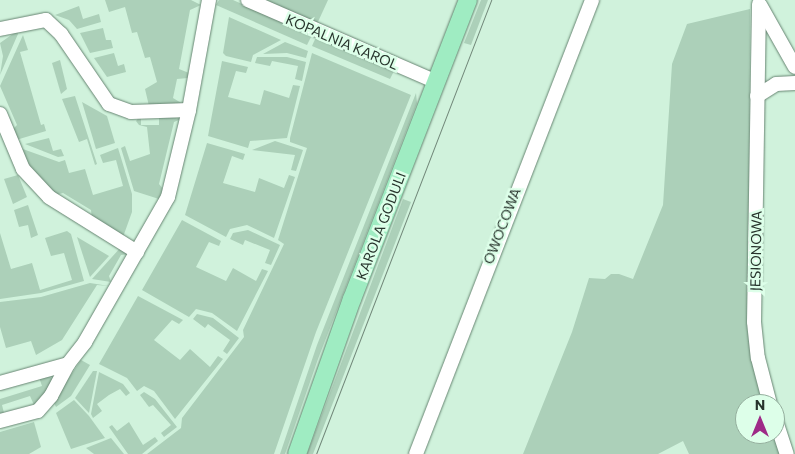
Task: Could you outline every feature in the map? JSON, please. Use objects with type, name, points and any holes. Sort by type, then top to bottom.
[{"type":"main road","name":"KAROLA GODULI","points":[[297,454],[352,299],[468,0]]},
{"type":"street","points":[[0,421],[38,411],[51,396],[68,364],[85,342],[168,197],[189,110],[209,0]]},
{"type":"street","name":"KOPALNIA KAROL","points":[[248,0],[437,82]]},
{"type":"street","name":"OWOCOWA","points":[[416,454],[592,0]]},
{"type":"street","points":[[758,2],[795,67]]},
{"type":"street","name":"JESIONOWA","points":[[758,2],[754,322],[758,358],[767,394]]},
{"type":"street","points":[[0,29],[46,20],[61,34],[109,104],[131,112],[189,110]]},
{"type":"street","points":[[757,96],[776,84],[795,83]]},
{"type":"street","points":[[0,114],[24,169],[49,196],[137,252]]},
{"type":"street","points":[[0,383],[68,364]]},
{"type":"green space","points":[[105,0],[191,0],[201,5],[190,10],[179,69],[189,73],[188,78],[177,79],[173,98],[183,104],[149,106],[145,89],[157,82],[150,57],[145,58],[137,32],[132,33],[125,7],[109,12]]},
{"type":"green space","points":[[219,0],[233,0],[312,35],[307,45],[216,5]]},
{"type":"green space","points":[[262,0],[328,0],[317,24]]},
{"type":"green space","points":[[481,0],[488,0],[471,45],[464,43]]},
{"type":"green space","points":[[79,6],[83,19],[99,14],[101,22],[77,29],[69,20],[55,15]]},
{"type":"green space","points":[[750,9],[749,336],[762,394],[735,394],[735,444],[776,444],[780,454],[689,454],[683,441],[658,454],[523,454],[572,332],[589,278],[605,279],[611,274],[619,274],[633,279],[663,205],[672,64],[687,24]]},
{"type":"green space","points":[[229,17],[281,40],[253,55],[251,62],[226,56],[223,53]]},
{"type":"green space","points":[[103,28],[106,40],[111,40],[113,48],[90,53],[80,33]]},
{"type":"green space","points":[[17,31],[18,34],[0,75],[3,56],[0,43]]},
{"type":"green space","points":[[23,35],[28,50],[20,52],[41,125],[44,124],[46,131],[16,140],[12,130],[17,125],[0,86]]},
{"type":"green space","points":[[316,37],[394,71],[390,79],[312,46]]},
{"type":"green space","points":[[285,42],[308,51],[306,58],[287,53],[263,54]]},
{"type":"green space","points":[[114,53],[118,66],[124,64],[126,72],[107,77],[94,58]]},
{"type":"green space","points":[[312,53],[411,95],[316,332],[274,454],[147,454],[181,428],[182,418],[244,337],[243,330],[284,244],[278,240],[307,148],[290,142],[290,138]]},
{"type":"green space","points":[[257,57],[287,57],[306,62],[302,81],[295,79],[298,66],[272,61],[270,66],[255,63]]},
{"type":"green space","points":[[60,60],[67,89],[61,94],[52,63]]},
{"type":"green space","points":[[222,61],[248,67],[246,73],[236,71],[228,97],[260,105],[264,90],[289,98],[293,85],[300,86],[287,138],[250,141],[248,148],[208,136]]},
{"type":"green space","points":[[416,93],[417,103],[318,359],[285,454],[280,454],[317,345]]},
{"type":"green space","points":[[75,96],[97,164],[95,165],[87,139],[79,142],[62,99]]},
{"type":"green space","points":[[82,102],[107,116],[115,143],[96,149]]},
{"type":"green space","points":[[141,115],[141,125],[159,125],[159,115],[181,119],[174,122],[159,184],[163,189],[159,199],[134,191],[121,148],[125,146],[130,161],[150,154],[147,127],[139,125],[136,121]]},
{"type":"green space","points":[[49,138],[53,151],[61,149],[64,156],[58,157],[25,144]]},
{"type":"green space","points":[[275,141],[303,150],[296,171],[291,170],[295,155],[252,150]]},
{"type":"green space","points":[[207,143],[245,154],[243,160],[232,156],[223,183],[255,192],[259,178],[284,188],[289,175],[295,177],[274,238],[247,225],[230,229],[226,237],[185,215]]},
{"type":"green space","points":[[20,148],[59,162],[65,160],[69,173],[85,169],[93,195],[123,186],[116,160],[103,163],[100,155],[118,148],[132,194],[132,212],[123,237],[92,219],[91,210],[63,193],[55,195],[29,168]]},
{"type":"green space","points":[[18,175],[27,197],[13,204],[4,179]]},
{"type":"green space","points":[[403,199],[411,202],[313,454],[307,454]]},
{"type":"green space","points":[[28,205],[38,235],[31,238],[28,225],[19,227],[14,210]]},
{"type":"green space","points":[[182,220],[221,241],[219,246],[209,242],[196,267],[226,281],[233,268],[256,281],[262,269],[268,271],[237,331],[212,313],[196,309],[189,317],[142,290]]},
{"type":"green space","points":[[248,230],[280,245],[271,265],[265,263],[270,250],[245,240],[243,245],[230,239],[233,233]]},
{"type":"green space","points":[[67,231],[71,234],[84,281],[41,293],[0,299],[0,233],[11,269],[32,263],[40,290],[72,280],[64,253],[51,256],[45,238]]},
{"type":"green space","points":[[77,237],[109,256],[90,277]]},
{"type":"green space","points":[[121,247],[128,254],[121,255],[109,276],[111,282],[92,279]]},
{"type":"green space","points":[[90,283],[109,286],[97,285],[62,340],[36,355],[31,341],[6,348],[0,327],[0,302],[41,297]]},
{"type":"green space","points":[[138,296],[183,320],[179,324],[172,320],[154,340],[180,360],[190,349],[210,367],[218,356],[223,359],[175,419],[154,391],[144,386],[137,391],[127,378],[99,364]]},
{"type":"green space","points":[[197,314],[213,318],[239,338],[227,354],[223,351],[230,340],[208,324],[205,328],[193,319]]},
{"type":"green space","points":[[81,360],[90,365],[71,396],[56,407],[53,401]]},
{"type":"green space","points":[[93,371],[97,371],[89,413],[75,398]]},
{"type":"green space","points":[[99,372],[123,384],[130,393],[126,396],[120,389],[109,395],[97,404],[102,411],[93,418],[91,414]]},
{"type":"green space","points":[[46,374],[54,380],[53,385],[34,405],[30,396],[2,405],[4,413],[0,416],[0,399],[42,386],[39,377]]},
{"type":"green space","points":[[144,392],[155,399],[177,427],[164,437],[161,433],[171,425],[153,405],[149,407],[140,395]]},
{"type":"green space","points":[[74,400],[89,416],[105,438],[71,449],[56,413]]},
{"type":"green space","points":[[34,422],[41,447],[29,454],[0,454],[0,432]]},
{"type":"green space","points":[[129,422],[143,445],[155,437],[158,441],[142,454],[128,454],[109,427],[112,425],[117,431]]},
{"type":"green space","points":[[111,438],[124,454],[94,454],[86,448]]},
{"type":"tram line","points":[[316,454],[491,0]]}]
